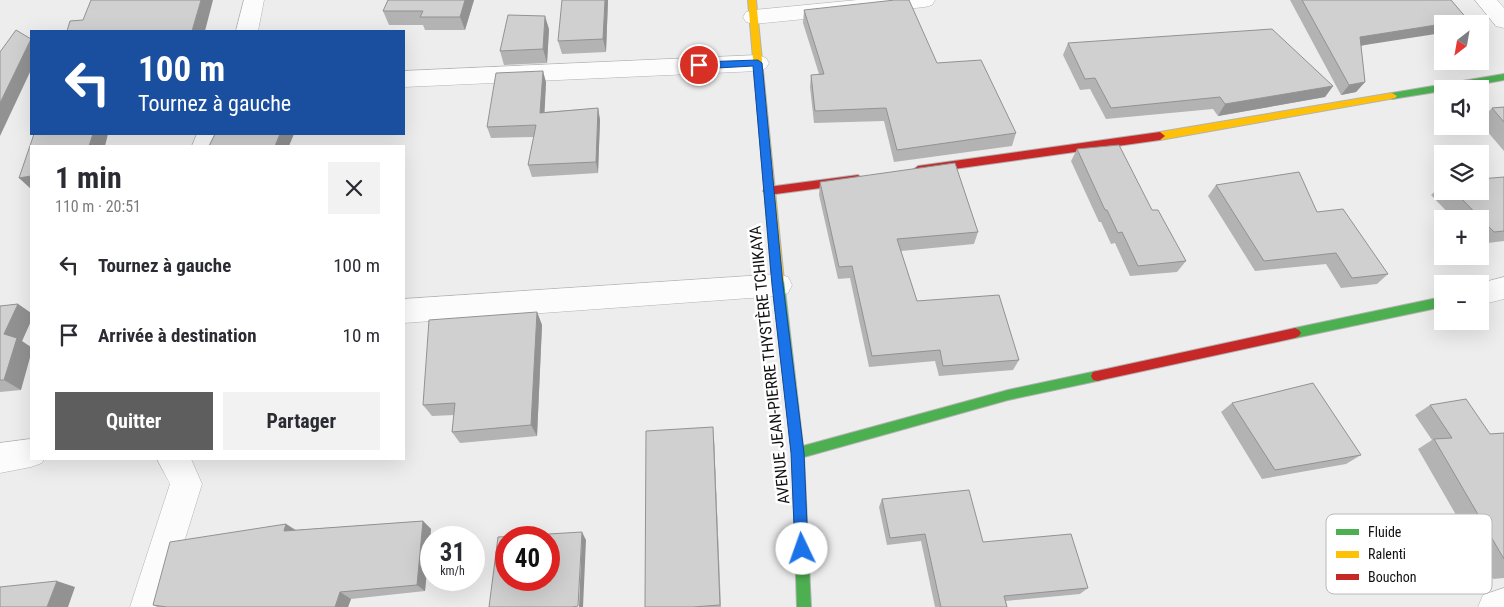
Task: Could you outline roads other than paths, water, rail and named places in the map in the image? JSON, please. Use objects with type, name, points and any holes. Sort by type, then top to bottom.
[{"type":"street","points":[[247,30],[254,0]]},
{"type":"street","points":[[753,8],[925,0]]},
{"type":"street","points":[[1484,0],[1504,21]]},
{"type":"street","name":"AVENUE JEAN-PIERRE THYSTÈRE TCHIKAYA","points":[[753,8],[768,191],[798,453],[804,607]]},
{"type":"street","points":[[405,79],[758,63]]},
{"type":"street","points":[[904,172],[1185,132],[1504,77]]},
{"type":"street","points":[[768,191],[865,178]]},
{"type":"street","points":[[405,312],[778,285]]},
{"type":"street","points":[[1489,292],[1504,288]]},
{"type":"street","points":[[798,453],[1008,395],[1434,304]]},
{"type":"street","points":[[0,458],[30,453]]},
{"type":"street","points":[[147,607],[186,484],[177,463],[173,460]]},
{"type":"street","points":[[1495,607],[1504,605]]}]
